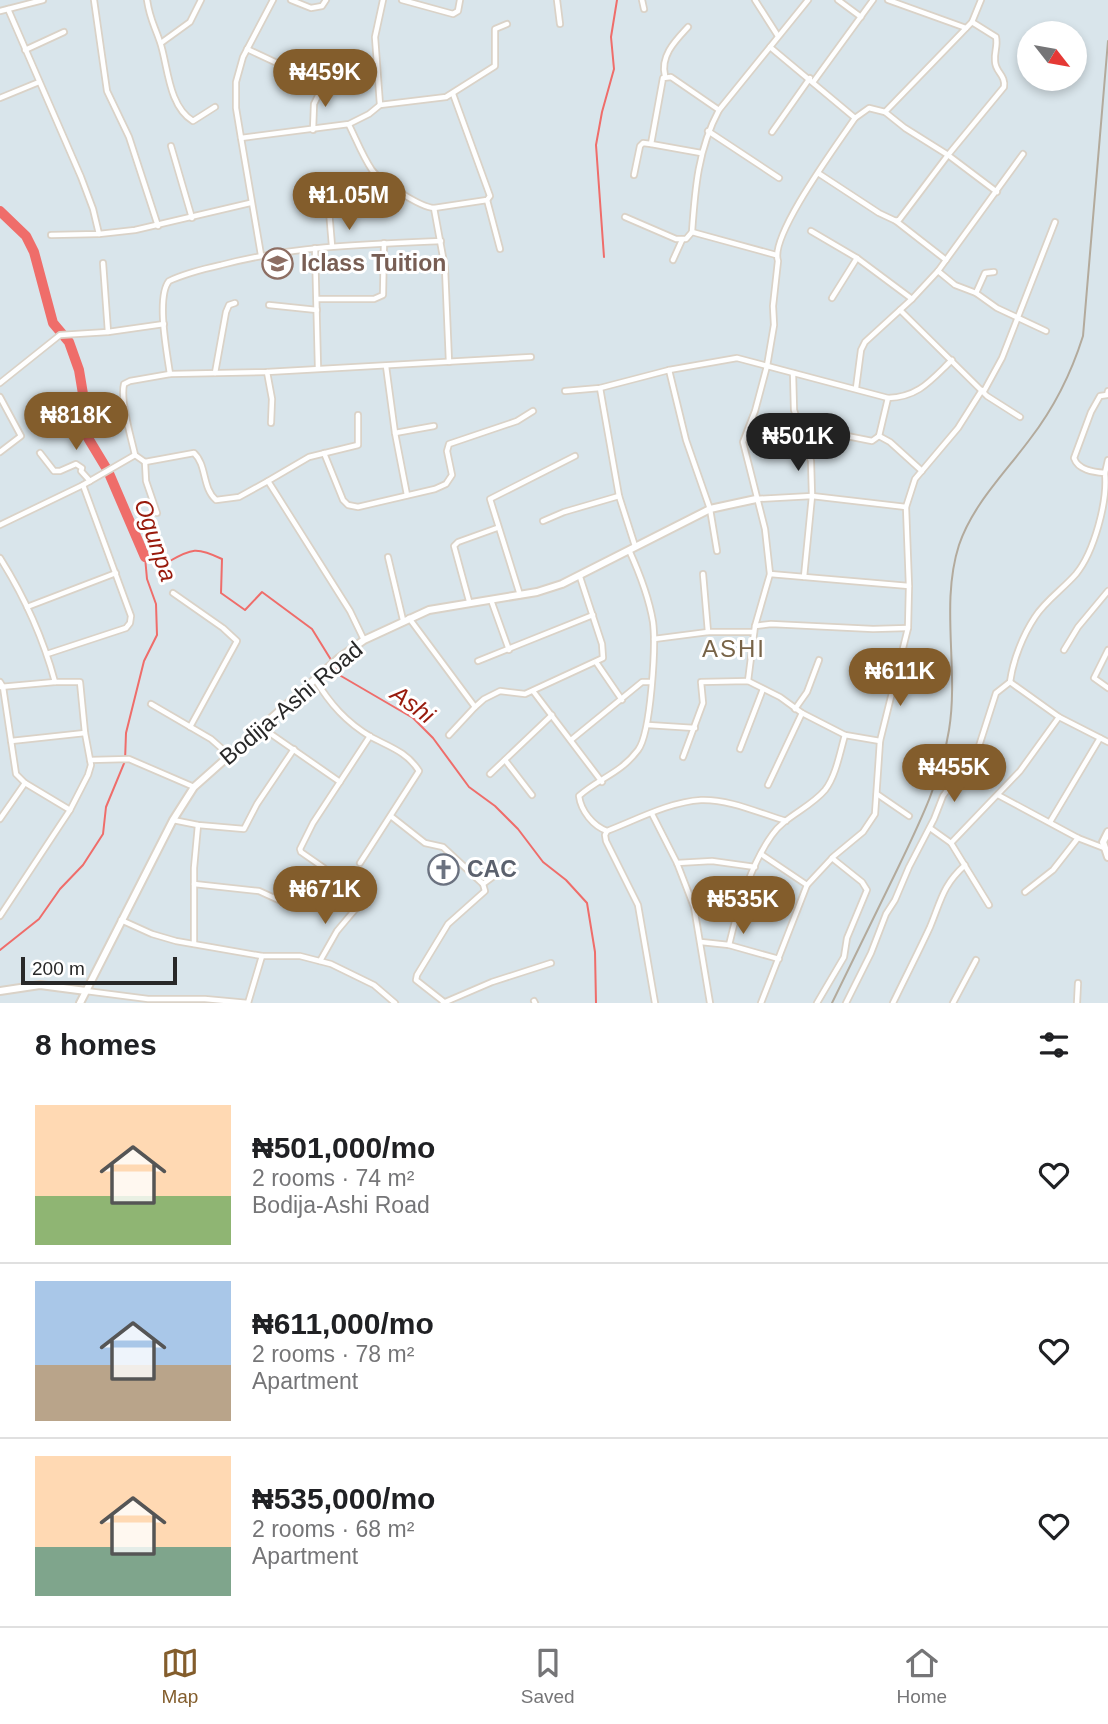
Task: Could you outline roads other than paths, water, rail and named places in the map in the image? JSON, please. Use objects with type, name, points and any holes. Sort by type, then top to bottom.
[{"type":"street","points":[[0,11],[44,0]]},
{"type":"street","points":[[94,0],[107,91],[129,137],[158,226]]},
{"type":"street","points":[[148,0],[150,20],[161,43],[167,76],[188,118],[195,120],[215,107]]},
{"type":"street","points":[[161,43],[190,22],[201,0]]},
{"type":"street","points":[[261,255],[250,203],[236,108],[236,82],[239,66],[274,0]]},
{"type":"street","points":[[291,0],[315,8],[322,6],[326,0]]},
{"type":"street","points":[[380,105],[375,37],[383,0]]},
{"type":"street","points":[[402,0],[453,14],[458,11],[460,0]]},
{"type":"street","points":[[557,0],[560,24]]},
{"type":"street","points":[[642,0],[644,9]]},
{"type":"street","points":[[755,0],[778,36]]},
{"type":"street","points":[[673,260],[682,240],[692,232],[701,153],[708,131],[719,110],[808,0]]},
{"type":"street","points":[[838,0],[861,17]]},
{"type":"street","points":[[772,132],[873,0]]},
{"type":"street","points":[[888,0],[966,28]]},
{"type":"street","points":[[885,112],[972,22],[981,0]]},
{"type":"street","points":[[8,9],[81,177],[99,234]]},
{"type":"street","points":[[896,221],[900,220],[948,155],[1004,87],[1005,81],[995,61],[998,43],[996,37],[972,22]]},
{"type":"street","points":[[241,138],[349,124],[380,105],[438,99],[453,94],[495,66],[495,29],[507,24]]},
{"type":"street","points":[[651,144],[662,80],[665,76],[664,62],[688,27]]},
{"type":"street","points":[[25,50],[64,32]]},
{"type":"street","points":[[770,47],[855,118]]},
{"type":"street","points":[[247,49],[322,84]]},
{"type":"street","points":[[313,130],[312,110],[334,63]]},
{"type":"street","points":[[665,76],[671,77],[719,110]]},
{"type":"street","points":[[0,98],[39,82]]},
{"type":"street","points":[[453,94],[490,196],[487,200],[499,249]]},
{"type":"street","points":[[748,681],[755,629],[770,574],[767,536],[743,442],[755,411],[767,366],[774,325],[773,306],[778,261],[776,255],[787,224],[855,118],[869,108],[885,112],[997,192]]},
{"type":"street","points":[[349,124],[372,169],[411,199],[428,208],[487,200]]},
{"type":"street","points":[[708,131],[779,178]]},
{"type":"street","points":[[634,175],[640,146],[645,143],[701,153]]},
{"type":"street","points":[[171,146],[192,218]]},
{"type":"street","points":[[856,388],[862,347],[872,334],[912,299],[938,271],[1023,154]]},
{"type":"street","points":[[818,173],[896,221],[946,260]]},
{"type":"street","points":[[299,187],[322,183],[327,187],[332,246]]},
{"type":"street","points":[[51,235],[99,234],[158,226],[250,203]]},
{"type":"street","points":[[434,208],[445,268],[449,362]]},
{"type":"street","points":[[625,217],[682,240]]},
{"type":"street","points":[[761,1003],[807,885],[871,822],[875,814],[880,741],[908,628],[906,507],[915,479],[958,428],[1002,358],[1055,222]]},
{"type":"street","points":[[811,231],[857,258],[912,299]]},
{"type":"street","points":[[692,232],[776,255]]},
{"type":"street","points":[[170,374],[163,293],[169,281],[189,273],[261,255],[332,246],[440,241]]},
{"type":"street","points":[[317,299],[374,299],[383,295],[384,243]]},
{"type":"street","points":[[315,248],[318,368]]},
{"type":"street","points":[[832,298],[857,258]]},
{"type":"street","points":[[103,263],[108,332]]},
{"type":"street","points":[[938,271],[955,285],[976,293],[1018,320],[1046,331]]},
{"type":"street","points":[[976,293],[985,273],[994,272]]},
{"type":"street","points":[[215,373],[226,312],[229,305],[235,303]]},
{"type":"street","points":[[269,305],[317,310]]},
{"type":"street","points":[[900,310],[990,399],[1020,416]]},
{"type":"street","points":[[0,383],[63,335],[164,324]]},
{"type":"street","points":[[358,415],[358,445],[309,457],[239,497],[216,500],[209,494],[194,453],[145,462],[135,455],[122,390],[124,384],[170,374],[267,372],[531,357]]},
{"type":"street","points":[[565,391],[600,387],[669,369],[737,358],[888,398],[910,396],[952,359]]},
{"type":"street","points":[[386,366],[407,495]]},
{"type":"street","points":[[669,369],[686,440],[710,509],[718,551]]},
{"type":"street","points":[[267,372],[272,398],[271,423]]},
{"type":"street","points":[[793,373],[794,410],[803,430],[811,461],[811,496],[804,577]]},
{"type":"street","points":[[600,387],[619,496],[648,604],[654,639],[645,741],[627,764],[581,793],[579,800],[591,821],[607,831]]},
{"type":"street","points":[[1106,472],[1093,472],[1081,467],[1074,458],[1091,412],[1100,396],[1107,395],[1108,391]]},
{"type":"street","points":[[0,397],[21,436],[0,452]]},
{"type":"street","points":[[803,430],[872,441],[879,436],[888,398]]},
{"type":"street","points":[[324,453],[343,500],[348,505],[358,507],[435,489],[450,480],[447,451],[449,444],[517,421],[533,411]]},
{"type":"street","points":[[395,433],[434,426]]},
{"type":"street","points":[[879,436],[890,442],[922,471]]},
{"type":"street","points":[[40,453],[54,471],[76,464],[90,481]]},
{"type":"street","points":[[0,526],[83,485],[135,455]]},
{"type":"street","points":[[520,595],[490,504],[492,497],[575,456]]},
{"type":"street","points":[[846,1003],[949,785],[969,761],[984,736],[992,701],[996,693],[1010,682],[1014,663],[1029,627],[1036,614],[1077,573],[1105,521],[1108,460]]},
{"type":"street","points":[[145,462],[146,481],[157,513]]},
{"type":"street","points":[[268,481],[350,611],[364,640]]},
{"type":"street","points":[[47,654],[128,626],[131,616],[83,485]]},
{"type":"street","points":[[543,521],[619,496]]},
{"type":"street","name":"Bodija-Ashi Road","points":[[80,1003],[173,820],[194,787],[315,678],[364,640],[429,610],[469,601],[520,595],[580,577],[710,509],[756,499],[811,496],[906,507]]},
{"type":"street","points":[[469,601],[454,546],[458,542],[497,528]]},
{"type":"street","points":[[388,557],[406,619],[475,707]]},
{"type":"street","points":[[0,558],[27,607],[47,654],[55,682]]},
{"type":"street","points":[[27,607],[116,573]]},
{"type":"street","points":[[703,574],[708,632]]},
{"type":"street","points":[[770,574],[909,586]]},
{"type":"street","points":[[449,735],[484,699],[500,691],[524,694],[603,658],[604,651],[580,577]]},
{"type":"street","points":[[1064,650],[1108,591]]},
{"type":"street","points":[[173,593],[233,635],[237,641],[190,727]]},
{"type":"street","points":[[491,600],[509,650]]},
{"type":"street","points":[[478,661],[593,615]]},
{"type":"street","points":[[654,639],[755,629],[771,624],[908,628]]},
{"type":"street","points":[[1108,650],[1094,678],[1108,688]]},
{"type":"street","points":[[795,709],[807,692],[819,660]]},
{"type":"street","points":[[596,662],[621,700]]},
{"type":"street","points":[[315,678],[342,717],[370,736],[397,749],[419,771],[392,817],[360,863]]},
{"type":"street","points":[[683,757],[703,703],[701,682],[748,681],[845,735],[880,741]]},
{"type":"street","points":[[0,916],[71,810],[88,775],[90,760],[80,682],[1,685],[16,774],[25,783],[71,810]]},
{"type":"street","points":[[571,740],[642,682],[651,682]]},
{"type":"street","points":[[1010,682],[1059,716],[1108,742]]},
{"type":"street","points":[[740,749],[763,689]]},
{"type":"street","points":[[533,691],[602,782]]},
{"type":"street","points":[[151,704],[211,739],[228,754]]},
{"type":"street","points":[[768,785],[802,713]]},
{"type":"street","points":[[490,775],[552,715]]},
{"type":"street","points":[[951,842],[1020,771],[1059,716]]},
{"type":"street","points":[[648,725],[695,728]]},
{"type":"street","points":[[261,727],[340,782]]},
{"type":"street","points":[[11,741],[85,733]]},
{"type":"street","points":[[729,945],[738,910],[761,854],[770,838],[786,821],[824,792],[833,775],[845,735]]},
{"type":"street","points":[[320,961],[337,931],[358,906],[357,902],[326,875],[321,864],[300,849],[313,823],[370,736]]},
{"type":"street","points":[[1050,822],[1100,738]]},
{"type":"street","points":[[173,820],[244,829],[257,804],[294,749]]},
{"type":"street","points":[[90,760],[126,759],[194,787]]},
{"type":"street","points":[[505,760],[532,795]]},
{"type":"street","points":[[0,819],[25,783]]},
{"type":"street","points":[[877,793],[909,816]]},
{"type":"street","points":[[998,795],[1078,838],[1104,848]]},
{"type":"street","points":[[607,831],[683,803],[702,800],[735,806],[786,821]]},
{"type":"street","points":[[652,814],[677,863],[694,907],[710,1003]]},
{"type":"street","points":[[392,817],[425,843],[443,847],[483,884],[485,891],[448,924],[416,980],[443,1003],[492,982],[551,963]]},
{"type":"street","points":[[194,944],[198,825]]},
{"type":"street","points":[[930,828],[951,842],[989,905]]},
{"type":"street","points":[[607,831],[606,841],[638,905],[655,1003]]},
{"type":"street","points":[[1108,832],[1103,842],[1108,857]]},
{"type":"street","points":[[1025,892],[1053,870],[1078,838]]},
{"type":"street","points":[[761,854],[807,885]]},
{"type":"street","points":[[817,1003],[844,957],[847,938],[867,890],[862,882],[832,858]]},
{"type":"street","points":[[677,863],[712,861],[755,866]]},
{"type":"street","points":[[483,884],[513,862]]},
{"type":"street","points":[[893,1003],[930,926],[940,896],[964,865]]},
{"type":"street","points":[[194,884],[253,890],[309,908],[316,903],[326,875]]},
{"type":"street","points":[[121,920],[152,934],[194,944],[262,956],[291,955],[320,961],[374,985],[389,1001],[395,1003]]},
{"type":"street","points":[[701,942],[729,945],[779,959]]},
{"type":"street","points":[[0,991],[40,985],[148,999],[248,1003],[262,956]]},
{"type":"street","points":[[954,1003],[976,960]]},
{"type":"street","points":[[1077,1003],[1078,983]]},
{"type":"waterway","points":[[604,257],[596,145],[614,69],[611,37],[617,0]]},
{"type":"waterway","name":"Ogunpa","points":[[0,211],[26,236],[34,252],[53,323],[69,342],[79,370],[83,394],[79,423],[108,471],[145,557]]},
{"type":"waterway","name":"Ashi","points":[[0,950],[39,919],[60,889],[83,865],[103,834],[106,807],[125,761],[126,733],[144,661],[157,635],[156,604],[147,579],[145,557],[168,562],[183,554],[200,551],[222,559],[221,593],[245,610],[262,592],[312,629],[341,676],[413,718],[433,738],[469,787],[495,806],[518,829],[543,862],[566,880],[587,903],[595,952],[596,1003]]},
{"type":"railway","points":[[832,1003],[912,839],[940,768],[952,707],[950,613],[959,545],[981,502],[1039,427],[1054,403],[1083,336],[1108,41]]},
{"type":"place","name":"Iclass Tuition","points":[[278,263]]},
{"type":"place","name":"CAC","points":[[444,869]]},
{"type":"district","name":"ASHI","points":[[734,648]]}]
